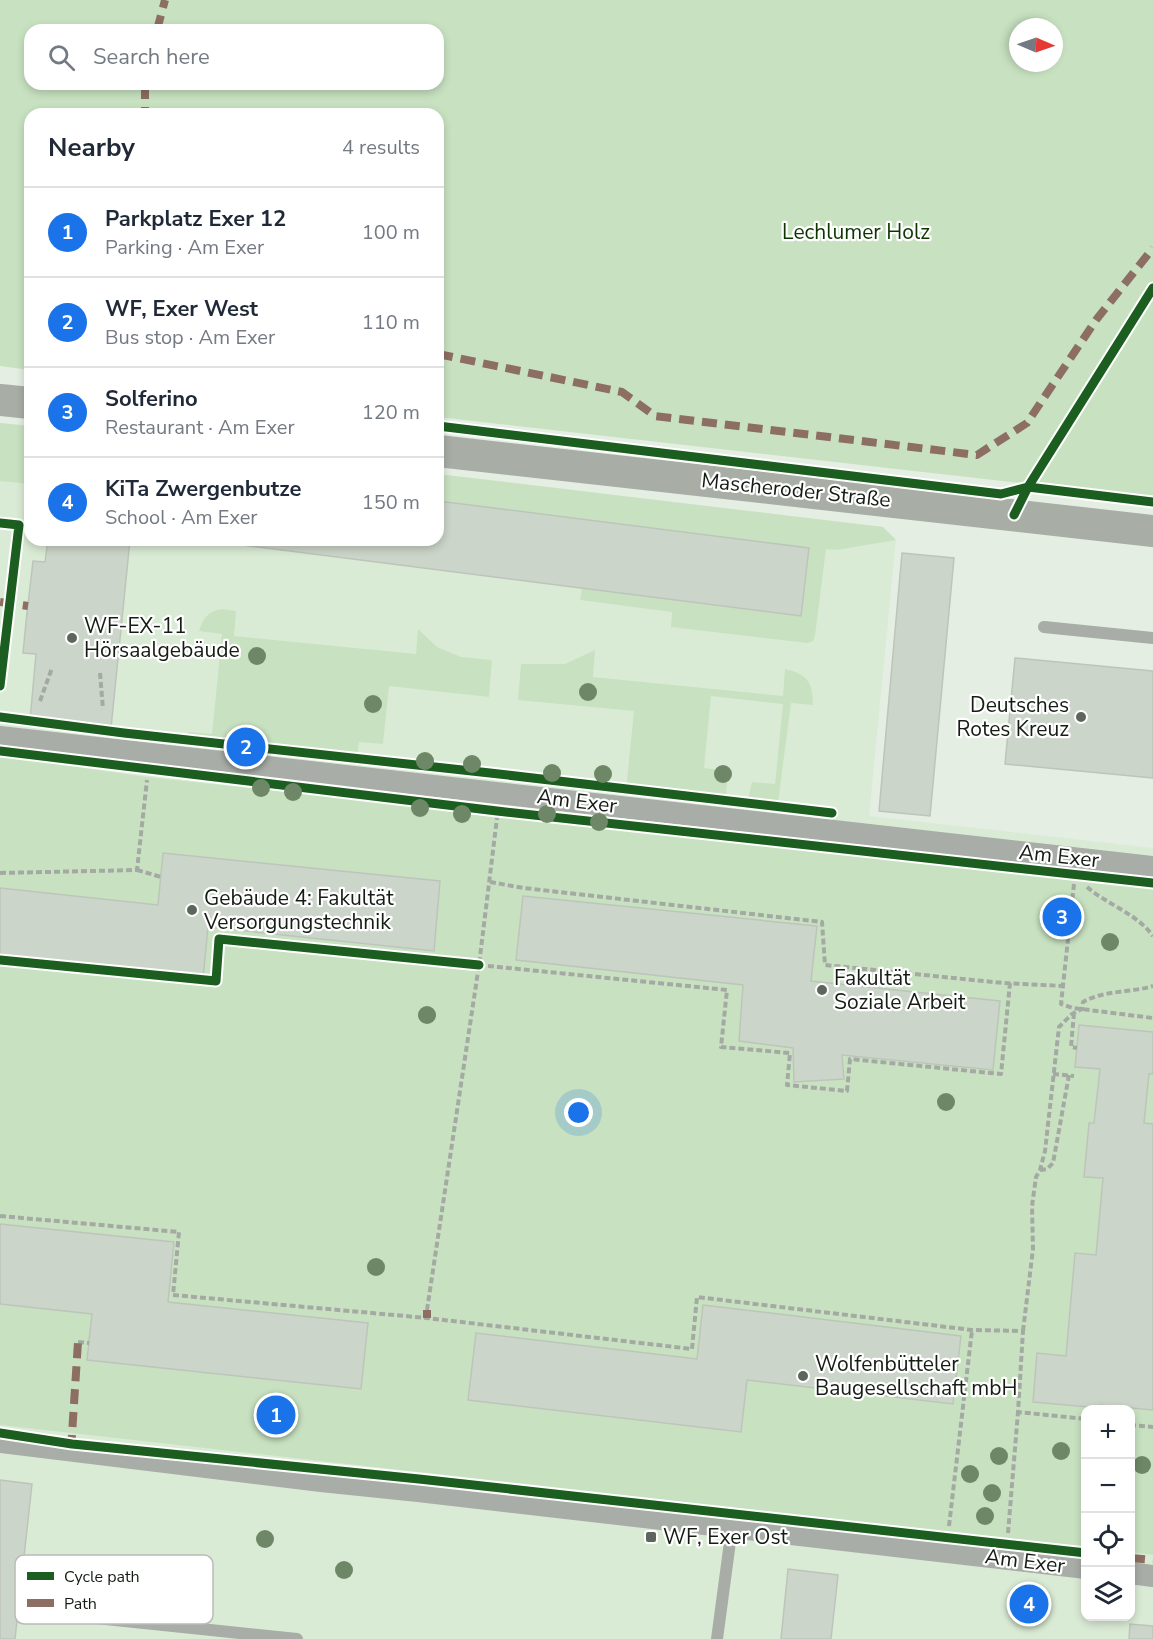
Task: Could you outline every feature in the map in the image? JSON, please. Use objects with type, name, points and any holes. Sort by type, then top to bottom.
[{"type":"main road","points":[[0,400],[24,402]]},
{"type":"main road","name":"Mascheroder Straße","points":[[444,452],[1153,531]]},
{"type":"street","name":"Am Exer","points":[[0,737],[1153,867]]},
{"type":"street","name":"Am Exer","points":[[0,1442],[1081,1567]]},
{"type":"street","points":[[1135,1574],[1153,1576]]},
{"type":"lane","points":[[1044,627],[1153,638]]},
{"type":"lane","points":[[717,1639],[732,1527]]},
{"type":"lane","points":[[153,1624],[297,1639]]},
{"type":"path","points":[[40,701],[52,668]]},
{"type":"path","points":[[100,673],[103,709]]},
{"type":"path","points":[[137,870],[150,754]]},
{"type":"path","points":[[428,1310],[479,965],[500,792]]},
{"type":"path","points":[[1074,858],[1083,884],[1100,899],[1145,925],[1153,936]]},
{"type":"path","points":[[1074,858],[1074,884],[1061,1004],[1153,1018]]},
{"type":"path","points":[[0,873],[137,870],[161,877]]},
{"type":"path","points":[[490,882],[524,888],[822,922],[825,965],[1063,986]]},
{"type":"path","points":[[479,965],[727,990],[721,1047],[790,1053],[787,1085],[847,1091],[850,1059],[1001,1074],[1010,983]]},
{"type":"path","points":[[1082,1009],[1083,1002],[1089,999],[1153,986]]},
{"type":"path","points":[[1005,1559],[1023,1331],[1033,1249],[1032,1206],[1036,1177],[1045,1151],[1059,1027],[1082,1009]]},
{"type":"path","points":[[1074,1013],[1071,1047],[1077,1048]]},
{"type":"path","points":[[1040,1170],[1047,1169],[1053,1163],[1072,1075],[1053,1074]]},
{"type":"path","points":[[0,1216],[179,1232],[173,1295],[427,1318],[692,1349],[697,1297],[972,1330],[1023,1331]]},
{"type":"path","points":[[946,1552],[972,1330]]},
{"type":"path","points":[[78,1342],[89,1343]]},
{"type":"path","points":[[1018,1412],[1081,1418]]},
{"type":"path","points":[[1135,1425],[1153,1427]]},
{"type":"shaded area","points":[[0,423],[24,425],[24,546],[444,546],[444,475],[883,527],[896,540],[869,816],[1153,848],[1153,1639],[0,1639]]},
{"type":"green space","name":"Lechlumer Holz","points":[[0,0],[1153,0],[1153,498],[444,418],[444,108],[24,108],[24,369],[0,366]]},
{"type":"green space","points":[[0,423],[24,425],[24,483],[0,481]]},
{"type":"green space","points":[[444,475],[883,527],[896,540],[837,550],[826,549],[813,641],[807,643],[671,627],[672,612],[580,600],[582,588],[800,616],[809,549],[444,502]]},
{"type":"green space","points":[[222,609],[236,611],[234,636],[416,654],[418,629],[437,647],[461,657],[492,660],[489,697],[389,686],[383,744],[359,742],[357,757],[188,737],[188,732],[212,734],[222,634],[199,631],[207,616],[213,611]]},
{"type":"green space","points":[[595,650],[593,677],[783,696],[785,669],[804,677],[812,691],[813,705],[791,703],[778,803],[748,800],[752,782],[775,784],[783,704],[711,696],[704,768],[728,771],[726,797],[626,789],[634,711],[518,700],[521,664],[565,664]]},
{"type":"green space","points":[[0,756],[147,777],[1153,886],[1153,1555],[1135,1553],[1135,1405],[1081,1405],[1081,1547],[0,1425]]},
{"type":"building","points":[[444,502],[809,548],[801,616],[249,546],[444,546]]},
{"type":"building","name":"WF-EX-11 Hörsaalgebäude","points":[[47,546],[129,546],[111,728],[30,720],[36,654],[23,653],[33,561],[45,562]]},
{"type":"building","points":[[902,553],[954,558],[930,816],[879,811]]},
{"type":"building","name":"Deutsches Rotes Kreuz","points":[[1015,658],[1153,671],[1153,778],[1005,764]]},
{"type":"building","points":[[163,853],[440,881],[434,951],[208,927],[203,978],[0,957],[0,888],[158,905]]},
{"type":"building","name":"Fakultät Soziale Arbeit","points":[[523,896],[817,926],[811,981],[1000,1001],[993,1070],[842,1055],[844,1079],[794,1082],[793,1048],[739,1041],[743,985],[516,960]]},
{"type":"building","points":[[1079,1025],[1153,1032],[1153,1074],[1149,1074],[1144,1123],[1153,1124],[1153,1410],[1135,1408],[1135,1405],[1081,1406],[1033,1402],[1037,1353],[1066,1356],[1075,1253],[1096,1255],[1103,1178],[1084,1177],[1089,1123],[1094,1123],[1100,1069],[1075,1067]]},
{"type":"building","points":[[0,1224],[174,1242],[168,1302],[368,1323],[361,1389],[87,1360],[92,1314],[0,1304]]},
{"type":"building","points":[[703,1305],[961,1336],[953,1404],[747,1380],[741,1432],[468,1400],[476,1333],[697,1359]]},
{"type":"building","points":[[0,1480],[32,1484],[24,1555],[15,1555],[15,1639],[0,1639]]},
{"type":"building","points":[[788,1569],[838,1575],[831,1639],[781,1639]]},
{"type":"building","points":[[1130,1624],[1153,1626],[1153,1639],[1129,1639]]},
{"type":"marked path","points":[[159,24],[165,0]]},
{"type":"marked path","points":[[145,90],[145,108]]},
{"type":"marked path","points":[[444,355],[622,392],[655,416],[977,455],[1027,423],[1096,320],[1153,248]]},
{"type":"marked path","points":[[0,602],[28,606]]},
{"type":"marked path","points":[[427,1310],[427,1318]]},
{"type":"marked path","points":[[71,1450],[78,1342]]},
{"type":"marked path","points":[[1135,1558],[1153,1560]]},
{"type":"cycle path","points":[[1014,515],[1028,487],[1153,288]]},
{"type":"cycle path","points":[[444,427],[1001,494],[1028,487],[1153,502]]},
{"type":"cycle path","points":[[0,523],[19,525],[0,686]]},
{"type":"cycle path","points":[[0,717],[832,813]]},
{"type":"cycle path","points":[[0,751],[497,811],[1153,883]]},
{"type":"cycle path","points":[[0,960],[216,981],[219,939],[479,965]]},
{"type":"cycle path","points":[[0,1433],[72,1444],[419,1479],[1081,1552]]},
{"type":"place","name":"WF-EX-11 Hörsaalgebäude","points":[[72,638]]},
{"type":"place","name":"Deutsches Rotes Kreuz","points":[[1081,717]]},
{"type":"place","name":"WF, Exer West","points":[[246,747]]},
{"type":"place","name":"Gebäude 4: Fakultät Versorgungstechnik","points":[[192,910]]},
{"type":"place","name":"Solferino","points":[[1062,917]]},
{"type":"place","name":"Fakultät Soziale Arbeit","points":[[822,990]]},
{"type":"place","name":"Wolfenbütteler Baugesellschaft mbH","points":[[803,1376]]},
{"type":"place","name":"Parkplatz Exer 12","points":[[276,1415]]},
{"type":"place","name":"WF, Exer Ost","points":[[651,1537]]},
{"type":"place","name":"KiTa Zwergenbutze","points":[[1029,1604]]}]
